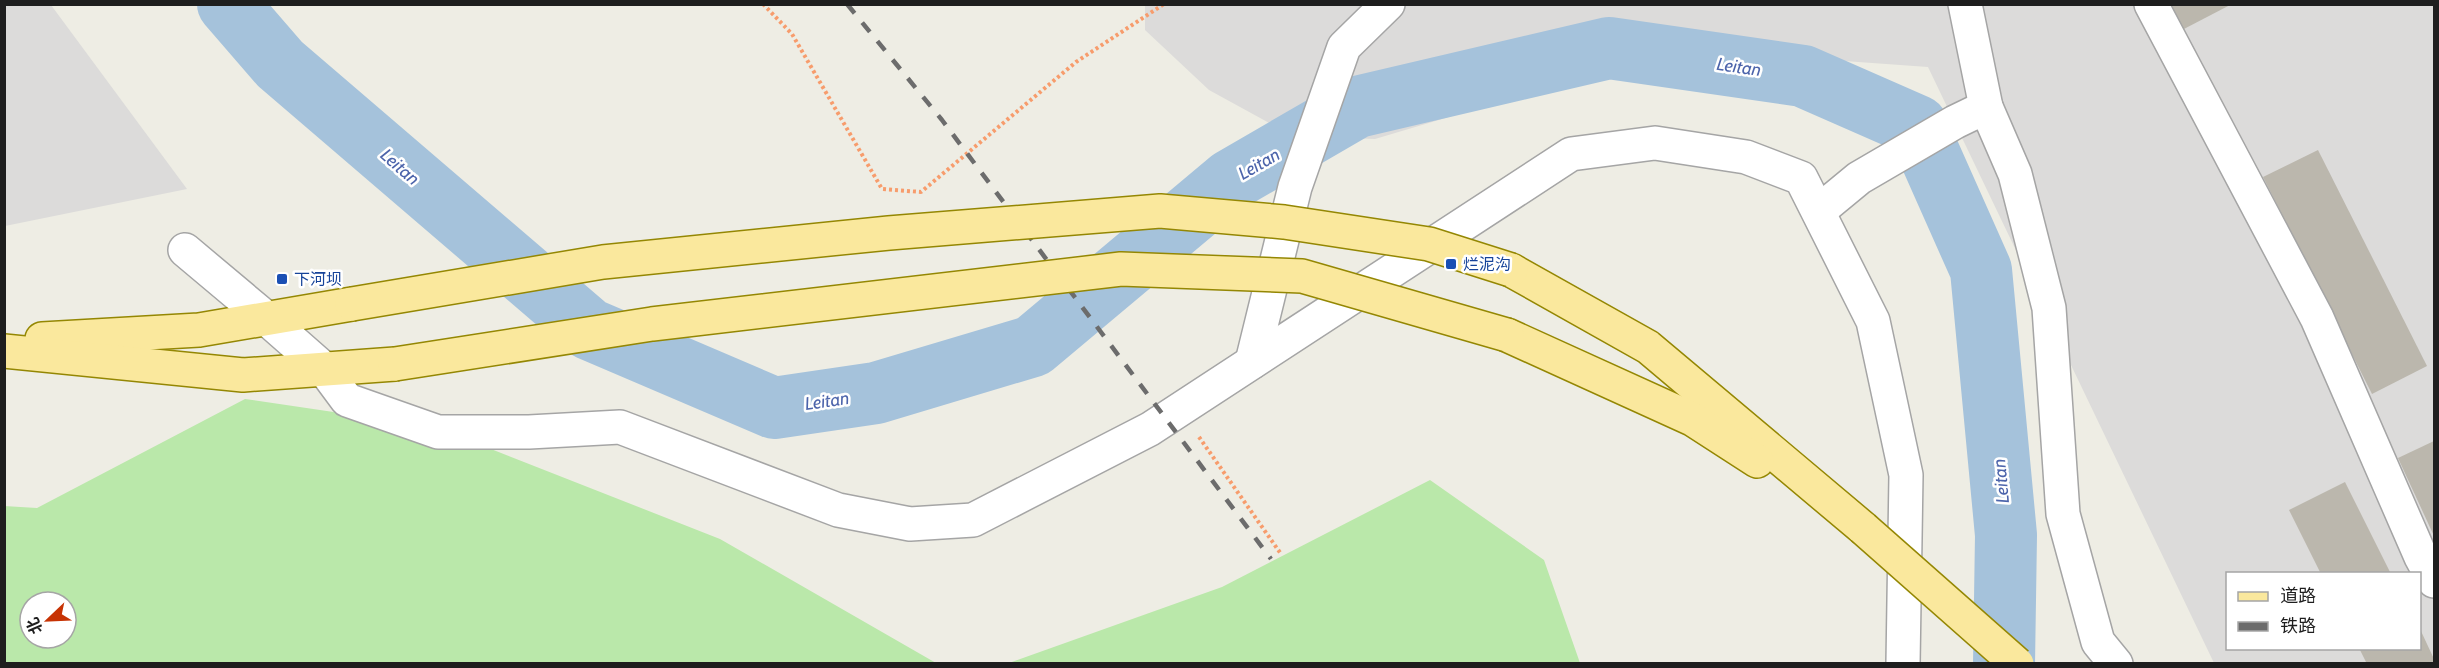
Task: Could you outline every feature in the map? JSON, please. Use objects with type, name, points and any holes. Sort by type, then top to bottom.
[{"type":"main road","points":[[4,342],[199,330],[603,262],[888,233],[1160,211],[1284,222],[1429,244],[1511,270],[1648,347],[1863,528],[2017,663]]},
{"type":"main road","points":[[4,351],[243,375],[395,364],[652,324],[1121,269],[1302,276],[1507,335],[1692,419],[1863,528]]},
{"type":"street","points":[[1252,362],[1295,187],[1344,47],[1388,4]]},
{"type":"street","points":[[1965,4],[1986,107],[2015,174],[2049,308],[2062,514],[2098,642],[2116,663]]},
{"type":"street","points":[[2151,4],[2317,318],[2421,557],[2434,581]]},
{"type":"street","points":[[1819,211],[1859,178],[1955,122],[1986,107]]},
{"type":"street","points":[[185,250],[324,369],[347,400],[438,432],[529,432],[621,427],[838,510],[910,524],[973,520],[1150,429],[1571,154],[1655,143],[1746,157],[1801,178],[1873,321],[1906,475],[1903,663]]},
{"type":"path","points":[[763,4],[792,34],[882,189],[921,192],[1076,62],[1164,4]]},
{"type":"path","points":[[1180,410],[1281,554]]},
{"type":"shaded area","points":[[5,4],[51,5],[187,189],[5,226]]},
{"type":"shaded area","points":[[1145,5],[2434,5],[2434,663],[2214,663],[1928,67],[1677,49],[1375,139],[1293,136],[1209,90],[1145,30]]},
{"type":"green space","points":[[245,399],[435,427],[720,539],[936,663],[5,663],[4,506],[37,508]]},
{"type":"green space","points":[[1430,480],[1544,560],[1580,663],[1009,663],[1222,587]]},
{"type":"building","points":[[2168,4],[2232,4],[2182,30]]},
{"type":"building","points":[[2318,150],[2427,366],[2372,394],[2263,177]]},
{"type":"building","points":[[2434,441],[2434,536],[2398,458]]},
{"type":"building","points":[[2345,482],[2390,572],[2320,572],[2289,510]]},
{"type":"building","points":[[2421,631],[2434,659],[2434,664],[2367,664],[2360,650],[2421,650]]},
{"type":"waterway","name":"Leitan","points":[[228,4],[280,64],[589,329],[774,408],[876,393],[1033,346],[1231,180],[1357,107],[1609,48],[1803,76],[1917,126],[1981,270],[2006,535],[2004,664]]},
{"type":"railway","points":[[847,4],[942,120],[1271,559]]},
{"type":"place","name":"烂泥沟","points":[[1451,264]]},
{"type":"place","name":"下河坝","points":[[282,279]]}]
